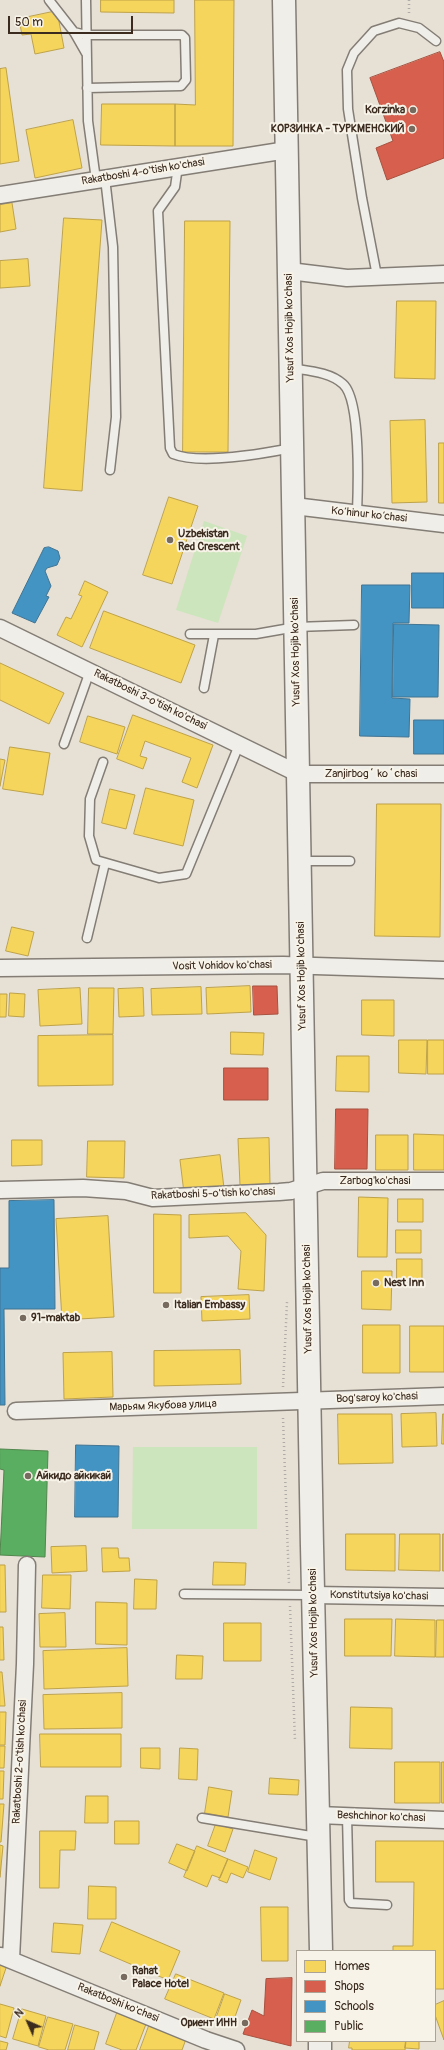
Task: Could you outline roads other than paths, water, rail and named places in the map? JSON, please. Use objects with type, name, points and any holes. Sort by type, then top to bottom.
[{"type":"main road","name":"Yusuf Xos Hojib ko'chasi","points":[[284,0],[313,1595],[321,1950]]},
{"type":"main road","points":[[284,31],[298,0]]},
{"type":"street","name":"Rakatboshi 4-o'tish ko'chasi","points":[[0,195],[287,150]]},
{"type":"street","points":[[289,271],[347,278],[444,274]]},
{"type":"street","name":"Ko‘hinur ko‘chasi","points":[[294,506],[444,524]]},
{"type":"street","name":"Rakatboshi 3-o'tish ko'chasi","points":[[0,628],[299,774]]},
{"type":"street","name":"Zanjirbogʻ koʻchasi","points":[[299,774],[444,774]]},
{"type":"street","name":"Vosit Vohidov ko'chasi","points":[[0,968],[302,966],[444,970]]},
{"type":"street","name":"Zarbog'ko'chasi","points":[[306,1186],[323,1181],[444,1181]]},
{"type":"street","name":"Rakatboshi 5-o'tish ko'chasi","points":[[0,1190],[90,1188],[126,1191],[153,1198],[279,1192],[306,1186]]},
{"type":"street","name":"Bog'saroy ko'chasi","points":[[310,1400],[444,1396]]},
{"type":"street","name":"Марьям Якубова улица","points":[[16,1411],[310,1400]]},
{"type":"street","name":"Rakatboshi 2-o'tish ko'chasi","points":[[5,1957],[25,1664],[27,1564]]},
{"type":"street","name":"Konstitutsiya ko'chasi","points":[[313,1595],[444,1597]]},
{"type":"street","name":"Beshchinor ko'chasi","points":[[318,1815],[444,1820]]},
{"type":"street","name":"Rakatboshi ko'chasi","points":[[5,1957],[205,2045],[236,2050]]},
{"type":"lane","points":[[49,0],[74,32],[87,56]]},
{"type":"lane","points":[[86,0],[88,121],[113,247],[116,417],[110,470]]},
{"type":"lane","points":[[377,276],[362,198],[348,109],[347,70],[354,53],[374,31],[398,23],[419,28],[436,41]]},
{"type":"lane","points":[[74,32],[86,35],[182,35],[185,38],[186,80],[181,86],[87,88]]},
{"type":"lane","points":[[178,166],[175,186],[158,211],[170,448],[173,454],[180,457],[204,459],[292,448]]},
{"type":"lane","points":[[291,368],[333,376],[345,385],[353,408],[357,453],[357,513]]},
{"type":"lane","points":[[190,634],[256,634],[296,627],[354,625]]},
{"type":"lane","points":[[204,688],[214,635]]},
{"type":"lane","points":[[64,744],[90,671]]},
{"type":"lane","points":[[103,762],[90,799],[89,836],[96,860],[159,878],[186,874],[239,745]]},
{"type":"lane","points":[[300,861],[350,861]]},
{"type":"lane","points":[[87,938],[105,863]]},
{"type":"lane","points":[[184,1594],[313,1595]]},
{"type":"lane","points":[[347,1816],[348,1900],[351,1903],[387,1905]]},
{"type":"lane","points":[[202,1818],[319,1838]]},
{"type":"place","name":"Korzinka","points":[[413,110]]},
{"type":"place","name":"КОРЗИНКА - ТУРКМЕНСКИЙ","points":[[412,129]]},
{"type":"place","name":"Uzbekistan Red Crescent","points":[[170,540]]},
{"type":"place","name":"Nest Inn","points":[[376,1283]]},
{"type":"place","name":"Italian Embassy","points":[[166,1305]]},
{"type":"place","name":"91-maktab","points":[[23,1318]]},
{"type":"place","name":"Айкидо айкикай","points":[[28,1476]]},
{"type":"place","name":"Rahat Palace Hotel","points":[[124,1977]]},
{"type":"place","name":"Ориент ИНН","points":[[245,2023]]}]
